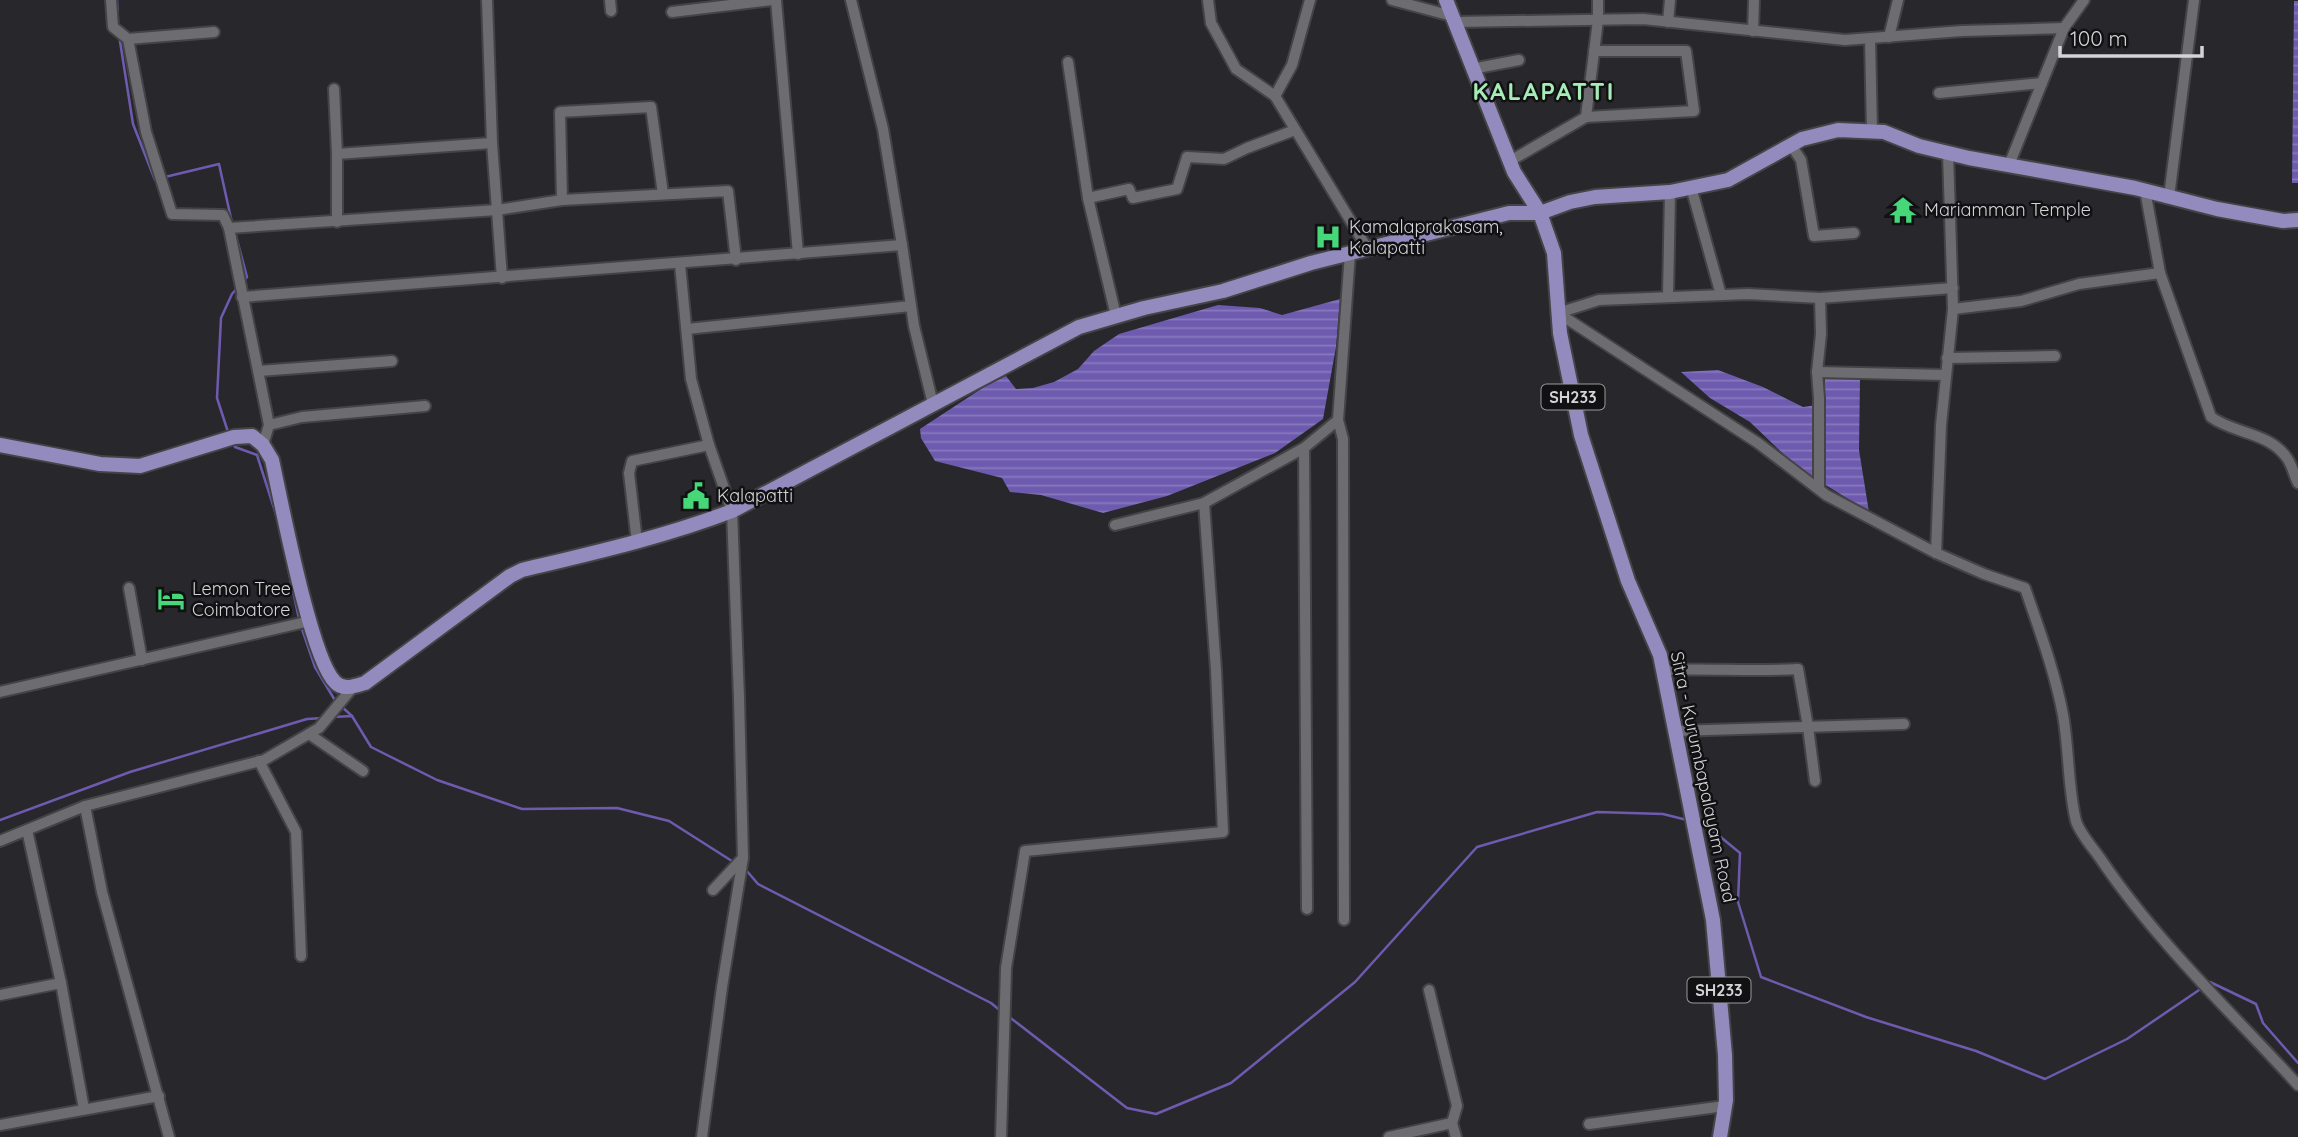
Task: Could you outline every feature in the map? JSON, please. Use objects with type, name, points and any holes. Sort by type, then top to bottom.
[{"type":"main road","name":"Sitra - Kurumbapalayam Road","points":[[1447,0],[1510,161],[1540,213],[1554,253],[1560,333],[1581,435],[1628,581],[1660,655],[1714,933],[1726,1055],[1725,1106],[1720,1137]]},
{"type":"main road","points":[[0,445],[100,464],[140,466],[230,439],[252,436],[272,460],[304,623],[334,682],[349,692],[522,570],[637,542],[700,524],[732,511],[1079,327],[1144,308],[1223,291],[1367,248],[1509,213],[1540,213],[1595,197],[1670,192],[1728,180],[1802,139],[1838,130],[1884,132],[1919,146],[2009,166],[2145,190],[2217,209],[2283,221],[2298,220]]},
{"type":"street","points":[[111,0],[146,132],[172,214],[223,215],[232,228],[240,289],[270,425],[262,445]]},
{"type":"street","points":[[487,0],[492,143],[502,278]]},
{"type":"street","points":[[671,12],[774,0],[798,254]]},
{"type":"street","points":[[851,0],[883,130],[911,306],[933,404]]},
{"type":"street","points":[[1208,0],[1211,23],[1236,69],[1275,96],[1367,248]]},
{"type":"street","points":[[1275,96],[1292,65],[1310,0]]},
{"type":"street","points":[[1392,0],[1453,19],[1643,19],[1845,40],[2064,28]]},
{"type":"street","points":[[1586,117],[1598,0]]},
{"type":"street","points":[[1668,22],[1670,0]]},
{"type":"street","points":[[1753,31],[1754,0]]},
{"type":"street","points":[[1889,37],[1898,0]]},
{"type":"street","points":[[2009,166],[2064,28],[2084,0]]},
{"type":"street","points":[[2169,197],[2194,0]]},
{"type":"street","points":[[121,34],[214,32]]},
{"type":"street","points":[[1870,38],[1872,131]]},
{"type":"street","points":[[1510,161],[1586,117],[1694,111],[1686,51],[1594,51]]},
{"type":"street","points":[[1472,69],[1519,61]]},
{"type":"street","points":[[1068,62],[1088,198],[1116,316]]},
{"type":"street","points":[[1940,93],[2042,83]]},
{"type":"street","points":[[334,89],[337,222]]},
{"type":"street","points":[[562,200],[560,112],[651,107],[663,194]]},
{"type":"street","points":[[1088,198],[1129,189],[1133,198],[1177,189],[1187,157],[1224,159],[1295,130]]},
{"type":"street","points":[[337,154],[492,143]]},
{"type":"street","points":[[1791,145],[1801,160],[1814,236],[1854,233]]},
{"type":"street","points":[[1936,553],[1941,425],[1954,288],[1948,153]]},
{"type":"street","points":[[1691,187],[1721,295]]},
{"type":"street","points":[[2145,190],[2160,273],[2211,416],[2220,424],[2270,441],[2287,457],[2298,483]]},
{"type":"street","points":[[232,228],[497,210],[562,200],[728,191],[736,260]]},
{"type":"street","points":[[1668,297],[1670,192]]},
{"type":"street","points":[[240,289],[502,278],[902,245]]},
{"type":"street","points":[[1344,920],[1343,439],[1338,420],[1350,253]]},
{"type":"street","points":[[680,264],[691,379],[709,445],[732,511],[743,858],[702,1137]]},
{"type":"street","points":[[1953,309],[2021,300],[2079,284],[2160,273]]},
{"type":"street","points":[[1558,313],[1598,300],[1748,294],[1820,298],[1954,288]]},
{"type":"street","points":[[1819,489],[1817,372],[1821,334],[1820,298]]},
{"type":"street","points":[[687,329],[911,306]]},
{"type":"street","points":[[1558,313],[1758,443],[1826,495],[1936,553],[2025,588],[2045,646],[2063,713],[2076,823],[2123,892],[2226,1011],[2241,1023],[2298,1085]]},
{"type":"street","points":[[1947,358],[2055,356]]},
{"type":"street","points":[[259,371],[392,361]]},
{"type":"street","points":[[1817,372],[1946,375]]},
{"type":"street","points":[[270,425],[302,416],[425,406]]},
{"type":"street","points":[[1115,525],[1204,503],[1304,448],[1338,420]]},
{"type":"street","points":[[637,542],[629,473],[632,461],[709,445]]},
{"type":"street","points":[[1304,448],[1307,909]]},
{"type":"street","points":[[1001,1137],[1006,968],[1025,851],[1223,832],[1216,670],[1204,503]]},
{"type":"street","points":[[129,588],[142,660]]},
{"type":"street","points":[[0,692],[304,623]]},
{"type":"street","points":[[1663,670],[1742,672],[1798,669],[1815,782]]},
{"type":"street","points":[[0,841],[85,806],[259,761],[314,731],[349,692]]},
{"type":"street","points":[[1676,731],[1904,724]]},
{"type":"street","points":[[314,731],[363,771]]},
{"type":"street","points":[[259,761],[296,832],[301,956]]},
{"type":"street","points":[[85,806],[102,892],[169,1137]]},
{"type":"street","points":[[27,830],[61,984],[84,1109]]},
{"type":"street","points":[[713,890],[743,858]]},
{"type":"street","points":[[0,995],[61,984]]},
{"type":"street","points":[[1429,990],[1457,1106],[1452,1123],[1456,1137]]},
{"type":"street","points":[[0,1125],[159,1096]]},
{"type":"street","points":[[1589,1124],[1725,1106]]},
{"type":"street","points":[[1389,1137],[1452,1123]]},
{"type":"shaded area","points":[[2294,1],[2298,1],[2298,183],[2292,183]]},
{"type":"shaded area","points":[[1340,299],[1336,347],[1323,419],[1275,453],[1167,496],[1103,513],[1041,495],[1010,492],[1002,478],[935,461],[921,438],[920,429],[984,387],[1006,376],[1016,389],[1054,382],[1078,369],[1094,351],[1119,334],[1218,305],[1260,308],[1282,315]]},
{"type":"shaded area","points":[[1718,370],[1763,387],[1803,407],[1824,404],[1825,379],[1860,379],[1859,450],[1869,512],[1797,467],[1750,422],[1710,398],[1681,372]]},
{"type":"waterway","points":[[117,0],[118,21]]},
{"type":"waterway","points":[[119,35],[133,124],[155,180],[159,179]]},
{"type":"waterway","points":[[165,177],[219,164],[232,223]]},
{"type":"waterway","points":[[236,236],[247,277],[244,280]]},
{"type":"waterway","points":[[228,432],[217,398],[221,318],[238,287]]},
{"type":"waterway","points":[[234,444],[235,447],[257,455],[279,524]]},
{"type":"waterway","points":[[288,568],[299,619]]},
{"type":"waterway","points":[[301,626],[315,667],[336,702]]},
{"type":"waterway","points":[[341,706],[352,716]]},
{"type":"waterway","points":[[333,717],[352,716],[371,747],[437,780],[522,809],[617,808],[669,821],[735,863]]},
{"type":"waterway","points":[[0,820],[130,772],[307,719],[323,718]]},
{"type":"waterway","points":[[1008,1016],[1127,1108],[1156,1114],[1231,1083],[1355,982],[1477,847],[1597,812],[1663,814],[1687,820]]},
{"type":"waterway","points":[[1700,824],[1706,825],[1740,853],[1738,902],[1761,977],[1866,1017],[1976,1051],[2045,1079],[2127,1039],[2202,988]]},
{"type":"waterway","points":[[746,870],[758,884],[991,1003],[1002,1012]]},
{"type":"waterway","points":[[2207,984],[2210,982],[2256,1004],[2263,1023],[2298,1063]]},
{"type":"place","name":"Mariamman Temple","points":[[1903,210]]},
{"type":"place","name":"Kamalaprakasam, Kalapatti","points":[[1328,237]]},
{"type":"place","name":"Kalapatti","points":[[696,496]]},
{"type":"place","name":"Lemon Tree Coimbatore","points":[[171,599]]},
{"type":"district","name":"KALAPATTI","points":[[1544,92]]}]
